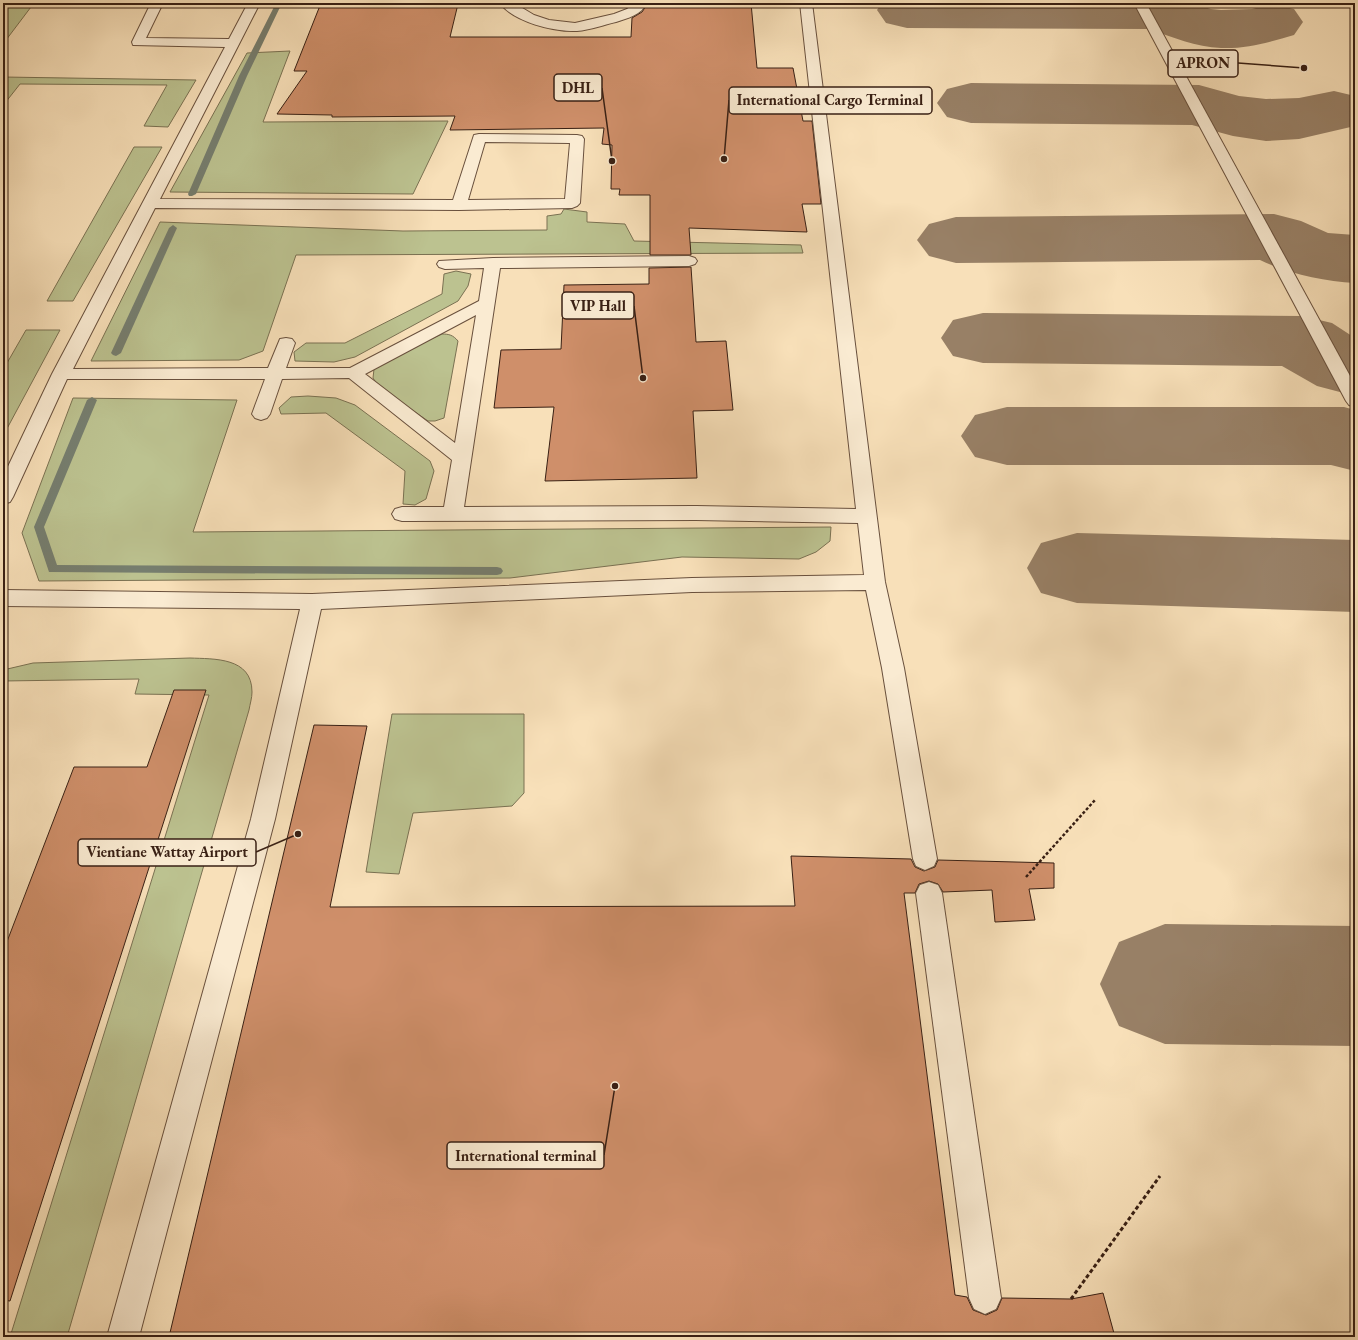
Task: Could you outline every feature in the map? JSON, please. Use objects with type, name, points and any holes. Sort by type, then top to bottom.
[{"type":"lane","points":[[157,3],[138,42],[233,43]]},
{"type":"lane","points":[[3,497],[61,374],[254,3]]},
{"type":"lane","points":[[506,3],[514,10],[532,19],[547,23],[576,27],[628,14],[639,7],[641,3]]},
{"type":"lane","points":[[806,3],[875,582],[893,668],[925,859]]},
{"type":"lane","points":[[1140,3],[1355,401]]},
{"type":"lane","points":[[151,203],[459,204],[572,203],[578,139],[479,138],[459,204]]},
{"type":"lane","points":[[445,264],[689,261]]},
{"type":"lane","points":[[453,514],[493,264]]},
{"type":"lane","points":[[61,374],[353,373],[487,303]]},
{"type":"lane","points":[[261,414],[286,343]]},
{"type":"lane","points":[[353,373],[462,458]]},
{"type":"lane","points":[[402,514],[696,513],[867,516]]},
{"type":"lane","points":[[3,598],[312,602],[692,585],[875,582]]},
{"type":"lane","points":[[123,1337],[263,819],[312,602]]},
{"type":"lane","points":[[929,892],[985,1298]]},
{"type":"path","points":[[1026,877],[1095,800]]},
{"type":"path","points":[[1071,1299],[1160,1176]]},
{"type":"green space","points":[[3,3],[34,3],[3,44]]},
{"type":"green space","points":[[290,51],[263,122],[448,121],[413,194],[170,192],[247,53]]},
{"type":"green space","points":[[3,77],[196,80],[168,127],[144,126],[167,85],[20,84],[5,103],[3,103]]},
{"type":"green space","points":[[134,147],[162,147],[73,301],[47,301]]},
{"type":"green space","points":[[564,209],[587,212],[587,222],[625,224],[634,241],[801,245],[803,253],[296,255],[263,351],[239,360],[91,361],[160,222],[403,231],[547,230],[547,216],[561,214]]},
{"type":"green space","points":[[456,271],[471,274],[468,286],[458,301],[355,357],[334,362],[295,361],[294,352],[306,343],[345,343],[442,294],[444,274]]},
{"type":"green space","points":[[26,330],[60,330],[3,436],[3,370]]},
{"type":"green space","points":[[442,334],[451,335],[458,341],[444,418],[435,421],[428,421],[379,387],[373,378],[374,369],[379,363]]},
{"type":"green space","points":[[308,396],[336,398],[355,405],[430,461],[434,471],[426,499],[415,505],[403,504],[405,471],[326,413],[281,414],[279,408],[291,397]]},
{"type":"green space","points":[[73,398],[237,400],[193,532],[831,527],[830,541],[816,552],[799,559],[682,557],[510,578],[39,581],[22,533]]},
{"type":"green space","points":[[190,658],[230,662],[239,666],[246,672],[250,681],[252,692],[249,710],[67,1337],[10,1337],[209,695],[135,694],[139,679],[3,681],[3,670],[33,663]]},
{"type":"green space","points":[[392,714],[524,714],[524,793],[512,806],[413,813],[399,874],[366,872]]},
{"type":"building","points":[[321,3],[458,4],[450,37],[631,37],[632,18],[642,12],[648,3],[751,3],[757,68],[793,68],[803,121],[812,121],[821,204],[802,204],[807,232],[689,228],[691,255],[650,255],[650,195],[619,195],[620,189],[611,189],[612,145],[602,144],[604,128],[450,130],[455,116],[332,117],[332,115],[277,114],[307,71],[294,71]]},
{"type":"building","points":[[691,267],[696,342],[726,341],[733,410],[693,411],[697,478],[545,481],[554,407],[494,408],[501,350],[561,349],[564,285],[649,284],[649,268]]},
{"type":"building","points":[[174,690],[206,690],[10,1301],[3,1300],[3,952],[74,767],[147,767]]},
{"type":"building","points":[[314,725],[367,726],[330,907],[795,906],[791,856],[911,859],[915,867],[924,871],[935,867],[938,860],[1054,863],[1054,888],[1029,889],[1035,920],[995,922],[992,890],[943,892],[938,884],[929,881],[919,884],[915,893],[904,893],[955,1295],[967,1297],[973,1310],[986,1315],[997,1310],[1002,1298],[1071,1299],[1103,1293],[1115,1337],[169,1337]]},
{"type":"waterway","points":[[192,194],[243,76],[279,3]]},
{"type":"waterway","points":[[116,353],[173,228]]},
{"type":"waterway","points":[[92,400],[39,527],[53,569],[497,571]]},
{"type":"taxiway","points":[[907,10],[1154,11],[1204,27],[1221,29],[1254,27],[1272,22]]},
{"type":"taxiway","points":[[971,103],[1199,105],[1233,116],[1266,120],[1282,120],[1316,116],[1334,111]]},
{"type":"taxiway","points":[[956,240],[1274,237],[1293,247],[1323,256],[1355,259]]},
{"type":"taxiway","points":[[983,338],[1302,341],[1314,350],[1355,370]]},
{"type":"taxiway","points":[[1007,436],[1344,436],[1355,442]]},
{"type":"taxiway","points":[[1077,568],[1355,576]]},
{"type":"taxiway","points":[[1165,984],[1355,986]]},
{"type":"place","name":"APRON","points":[[1304,68]]},
{"type":"place","name":"International Cargo Terminal","points":[[724,159]]},
{"type":"place","name":"DHL","points":[[612,161]]},
{"type":"place","name":"VIP Hall","points":[[643,378]]},
{"type":"place","name":"Vientiane Wattay Airport","points":[[298,834]]},
{"type":"place","name":"International terminal","points":[[615,1086]]}]
